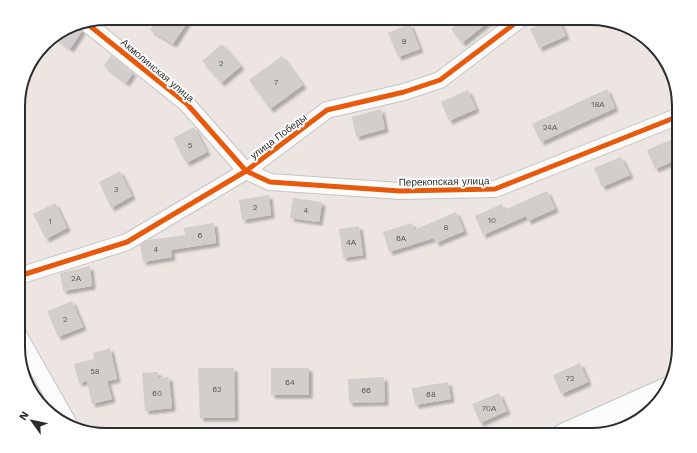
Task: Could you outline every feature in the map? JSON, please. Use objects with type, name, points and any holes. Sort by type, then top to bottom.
[{"type":"main road","points":[[579,428],[657,393]]},
{"type":"street","name":"улица Победы","points":[[25,274],[127,242],[246,171],[327,110],[404,92],[440,80],[513,25]]},
{"type":"street","name":"Акмолинская улица","points":[[92,27],[187,104],[246,171]]},
{"type":"street","name":"Перекопская улица","points":[[246,171],[270,182],[400,191],[495,189],[672,119]]},
{"type":"street","points":[[25,347],[65,416]]},
{"type":"building","points":[[153,25],[185,25],[173,44],[150,30]]},
{"type":"building","points":[[410,25],[420,49],[398,57],[388,33]]},
{"type":"building","points":[[456,25],[484,25],[462,43],[451,29]]},
{"type":"building","points":[[539,25],[561,25],[566,36],[539,48],[530,29]]},
{"type":"building","points":[[80,29],[82,31],[70,49],[59,40]]},
{"type":"building","points":[[222,44],[241,66],[221,83],[202,61]]},
{"type":"building","points":[[111,55],[133,73],[126,83],[104,66]]},
{"type":"building","points":[[282,56],[303,85],[270,109],[249,80]]},
{"type":"building","points":[[607,89],[615,108],[541,142],[532,124]]},
{"type":"building","points":[[468,90],[476,109],[449,121],[441,102]]},
{"type":"building","points":[[381,109],[385,129],[356,137],[352,117]]},
{"type":"building","points":[[194,127],[207,152],[186,163],[173,138]]},
{"type":"building","points":[[672,139],[672,162],[655,169],[647,150]]},
{"type":"building","points":[[621,157],[630,175],[602,187],[594,168]]},
{"type":"building","points":[[120,171],[132,196],[111,208],[99,182]]},
{"type":"building","points":[[547,191],[555,209],[528,221],[526,216],[483,235],[475,216],[502,204],[504,210]]},
{"type":"building","points":[[269,195],[271,215],[242,220],[239,200]]},
{"type":"building","points":[[293,198],[322,202],[319,222],[290,218]]},
{"type":"building","points":[[55,203],[67,228],[46,239],[33,214]]},
{"type":"building","points":[[456,212],[464,231],[436,243],[434,238],[389,252],[383,232],[412,223],[414,230]]},
{"type":"building","points":[[214,223],[216,243],[171,250],[172,257],[143,262],[140,245],[148,240],[185,235],[184,228]]},
{"type":"building","points":[[359,226],[363,255],[343,258],[339,229]]},
{"type":"building","points":[[90,266],[92,286],[63,291],[60,273]]},
{"type":"building","points":[[72,301],[83,327],[58,337],[47,311]]},
{"type":"building","points":[[110,348],[117,379],[107,381],[112,399],[92,404],[87,381],[79,383],[74,364],[94,359],[93,353]]},
{"type":"building","points":[[580,363],[588,382],[561,394],[553,375]]},
{"type":"building","points":[[198,368],[234,368],[235,418],[200,418]]},
{"type":"building","points":[[271,368],[309,368],[309,395],[271,395]]},
{"type":"building","points":[[158,372],[159,378],[169,377],[172,408],[145,411],[142,373]]},
{"type":"building","points":[[384,377],[385,402],[349,403],[348,379]]},
{"type":"building","points":[[448,382],[451,399],[415,405],[412,388]]},
{"type":"building","points":[[499,393],[507,411],[480,423],[472,404]]},
{"type":"cycle path","points":[[25,274],[127,242],[246,171],[327,110],[404,92],[440,80],[513,25]]},
{"type":"cycle path","points":[[91,27],[187,104],[246,171],[270,182],[400,191],[495,189],[672,119]]}]
